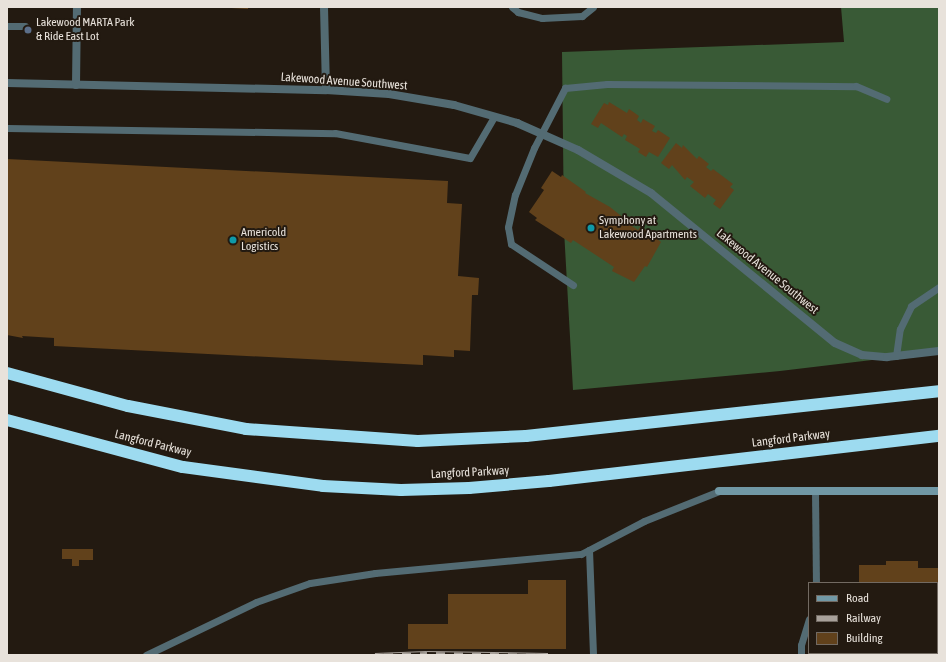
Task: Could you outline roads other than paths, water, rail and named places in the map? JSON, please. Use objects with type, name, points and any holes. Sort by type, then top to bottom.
[{"type":"highway","points":[[7,373],[128,406],[246,429],[418,441],[526,436],[939,391]]},
{"type":"highway","name":"Langford Parkway","points":[[7,420],[183,467],[323,486],[401,490],[469,488],[549,481],[939,436]]},
{"type":"street","points":[[76,85],[77,7]]},
{"type":"street","points":[[324,7],[326,90]]},
{"type":"street","name":"Lakewood Avenue Southwest","points":[[7,84],[326,90],[389,94],[454,105],[540,133],[578,150],[651,194],[835,343],[862,355],[896,356],[939,351]]},
{"type":"street","points":[[719,491],[939,491]]},
{"type":"lane","points":[[512,7],[518,12],[542,18],[582,16],[593,7]]},
{"type":"lane","points":[[7,26],[25,26]]},
{"type":"lane","points":[[573,285],[511,244],[508,227],[514,195],[540,133],[565,88],[607,84],[856,86],[886,99]]},
{"type":"lane","points":[[7,128],[335,133],[470,158],[494,117]]},
{"type":"lane","points":[[896,356],[900,329],[911,306],[939,287]]},
{"type":"lane","points":[[146,655],[256,602],[310,583],[376,573],[581,554],[644,521],[719,491]]},
{"type":"lane","points":[[815,491],[816,582]]},
{"type":"lane","points":[[589,550],[593,655]]},
{"type":"lane","points":[[800,655],[801,645],[808,622]]},
{"type":"railway","points":[[375,655],[427,653],[548,655]]},
{"type":"place","name":"Lakewood MARTA Park & Ride East Lot","points":[[28,30]]},
{"type":"place","name":"Symphony at Lakewood Apartments","points":[[591,228]]},
{"type":"place","name":"Americold Logistics","points":[[233,240]]}]
